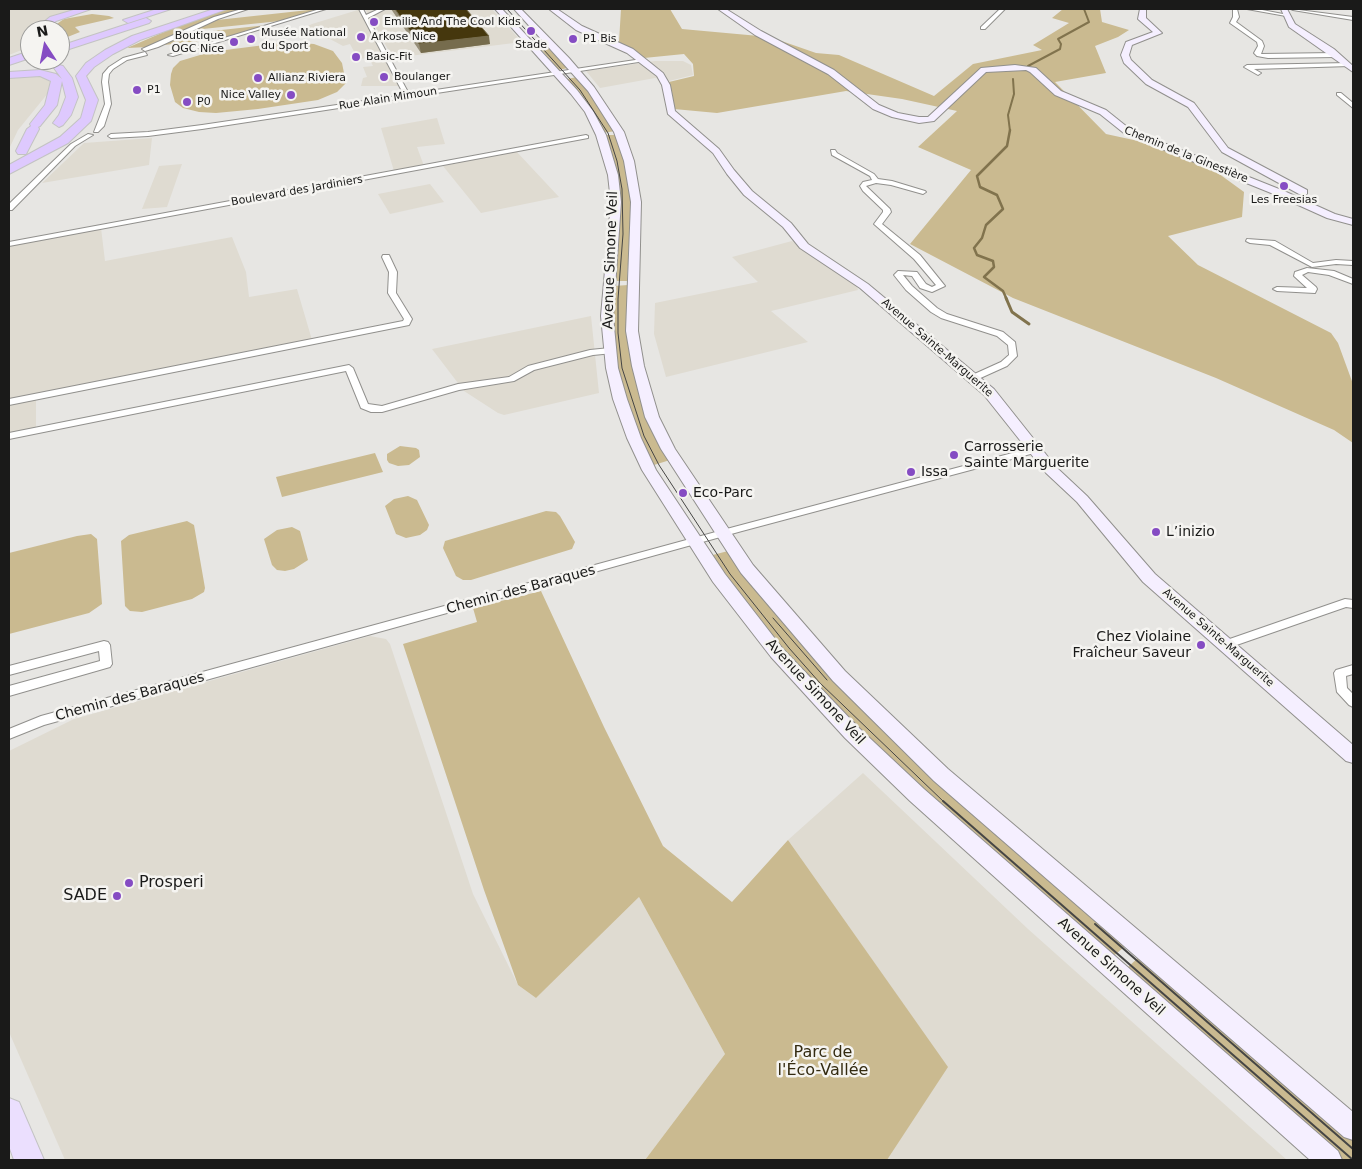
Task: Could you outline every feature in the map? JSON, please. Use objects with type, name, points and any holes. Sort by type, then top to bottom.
[{"type":"highway","points":[[53,20],[86,9]]},
{"type":"highway","points":[[70,40],[166,9]]},
{"type":"highway","points":[[9,170],[64,140],[87,119],[92,100],[81,76],[96,61],[136,38],[222,9]]},
{"type":"highway","points":[[70,46],[186,11]]},
{"type":"highway","points":[[9,162],[46,129],[65,116],[72,97],[67,78],[61,70]]},
{"type":"highway","points":[[9,74],[40,73],[52,76],[57,80],[46,129]]},
{"type":"main road","points":[[498,9],[568,73]]},
{"type":"main road","points":[[518,9],[568,73]]},
{"type":"main road","name":"Avenue Sainte-Marguerite","points":[[553,9],[579,28],[624,48],[665,81],[671,112],[716,151],[730,172],[748,193],[787,224],[804,246],[864,286],[973,378],[997,401],[1051,470],[1096,514],[1132,560],[1149,578],[1353,756]]},
{"type":"main road","name":"Chemin de la Ginestière","points":[[722,9],[758,33],[831,72],[876,107],[895,115],[919,120],[931,119],[984,70],[1015,67],[1027,68],[1033,70],[1058,93],[1103,112],[1128,132],[1280,193],[1331,216],[1353,220]]},
{"type":"main road","name":"Chemin de la Ginestière","points":[[1143,9],[1142,19],[1158,33],[1132,42],[1128,46],[1125,58],[1140,75],[1191,105],[1222,147],[1230,153],[1353,220]]},
{"type":"main road","points":[[1285,12],[1292,26],[1336,55],[1350,68]]},
{"type":"main road","name":"Avenue Simone Veil","points":[[568,73],[581,100],[594,120],[607,152],[613,175],[616,202],[608,316],[610,351],[620,399],[634,438],[649,470],[694,541],[747,616],[777,653],[852,733],[917,795],[1329,1160]]},
{"type":"main road","name":"Avenue Simone Veil","points":[[568,73],[597,98],[614,124],[626,151],[632,174],[637,216],[632,332],[638,366],[652,417],[668,449],[747,569],[820,655],[878,715],[941,775],[1152,953],[1353,1128]]},
{"type":"main road","points":[[9,1112],[29,1160]]},
{"type":"street","points":[[9,208],[77,143],[102,134],[108,104],[105,82],[106,74],[115,64],[156,48],[191,28],[246,9]]},
{"type":"street","points":[[171,55],[324,9]]},
{"type":"street","points":[[361,9],[407,96]]},
{"type":"street","points":[[365,17],[383,9]]},
{"type":"street","points":[[983,28],[1003,9]]},
{"type":"street","points":[[1235,9],[1236,17],[1233,23],[1259,42],[1262,46],[1257,53],[1259,55],[1336,55]]},
{"type":"street","points":[[1249,9],[1285,12]]},
{"type":"street","points":[[1293,9],[1353,19]]},
{"type":"street","name":"Rue Alain Mimoun","points":[[102,134],[168,132],[642,61]]},
{"type":"street","points":[[1258,73],[1247,67],[1350,68]]},
{"type":"street","points":[[394,90],[403,89]]},
{"type":"street","points":[[1339,94],[1353,106]]},
{"type":"street","name":"Boulevard des Jardiniers","points":[[9,244],[586,137]]},
{"type":"street","points":[[833,151],[834,154],[872,175],[876,181]]},
{"type":"street","points":[[922,192],[892,183],[876,181],[865,183],[863,186],[886,209],[887,212],[878,224],[917,257],[941,286],[932,290],[922,286],[914,274],[908,272],[898,275],[934,310],[944,316],[1000,334],[1012,344],[1012,356],[1004,364],[973,378]]},
{"type":"street","points":[[1250,240],[1272,243],[1312,265],[1336,262],[1353,263]]},
{"type":"street","points":[[9,402],[406,323],[408,320],[392,293],[394,272],[386,256]]},
{"type":"street","points":[[1277,289],[1312,291],[1313,289],[1298,276],[1298,274],[1308,270],[1331,273],[1353,282]]},
{"type":"street","points":[[9,436],[349,368],[364,406],[371,409],[382,408],[458,387],[511,379],[531,368],[594,352],[610,351]]},
{"type":"street","name":"Chemin des Baraques","points":[[9,734],[42,721],[723,533],[1034,450]]},
{"type":"street","points":[[1225,645],[1345,603],[1353,604]]},
{"type":"street","points":[[9,670],[104,645],[106,664],[9,691]]},
{"type":"street","points":[[1353,670],[1340,673],[1341,689],[1353,702]]},
{"type":"shaded area","points":[[9,9],[79,9],[48,20],[20,20],[20,51],[9,55]]},
{"type":"shaded area","points":[[361,9],[401,86],[361,86],[363,78],[367,77],[363,67],[373,66],[369,58],[358,59],[350,44],[343,46],[330,39],[291,34],[312,24]]},
{"type":"shaded area","points":[[365,9],[492,9],[522,42],[393,58]]},
{"type":"shaded area","points":[[655,61],[683,61],[691,65],[693,75],[669,81],[655,78],[600,88],[586,71]]},
{"type":"shaded area","points":[[24,74],[41,75],[53,81],[53,87],[18,130],[9,149],[9,76]]},
{"type":"shaded area","points":[[437,118],[445,144],[417,147],[424,166],[394,171],[381,128]]},
{"type":"shaded area","points":[[152,138],[149,165],[42,183],[84,143]]},
{"type":"shaded area","points":[[516,151],[559,197],[481,213],[443,166]]},
{"type":"shaded area","points":[[182,164],[167,207],[142,209],[159,166]]},
{"type":"shaded area","points":[[430,184],[444,202],[390,214],[378,194]]},
{"type":"shaded area","points":[[101,228],[105,261],[232,237],[246,272],[249,297],[297,289],[312,340],[36,395],[36,428],[9,433],[9,245]]},
{"type":"shaded area","points":[[792,241],[856,283],[858,290],[771,311],[808,342],[666,377],[654,334],[655,303],[758,282],[732,257]]},
{"type":"shaded area","points":[[591,316],[599,393],[504,415],[464,391],[432,349]]},
{"type":"shaded area","points":[[370,636],[386,639],[390,644],[473,894],[518,985],[536,998],[639,897],[725,1054],[645,1160],[65,1160],[9,1032],[9,751],[74,719]]},
{"type":"shaded area","points":[[863,773],[1028,929],[1287,1160],[887,1160],[947,1067],[788,840]]},
{"type":"green space","points":[[225,9],[240,9],[206,20],[148,47],[127,48],[194,19]]},
{"type":"green space","points":[[318,9],[280,21],[193,30],[217,20]]},
{"type":"green space","points":[[621,9],[670,9],[682,29],[770,37],[816,53],[839,55],[934,96],[973,64],[1042,50],[1033,45],[1069,23],[1052,18],[1063,9],[1100,9],[1102,22],[1129,30],[1118,37],[1095,46],[1106,73],[1055,82],[1106,134],[1189,152],[1244,192],[1242,217],[1168,236],[1198,265],[1331,333],[1338,343],[1353,384],[1353,443],[1334,430],[1216,378],[1013,298],[910,244],[971,170],[918,147],[957,111],[902,99],[846,91],[717,113],[674,109],[669,82],[694,76],[693,64],[684,54],[644,58],[619,42]]},
{"type":"green space","points":[[92,14],[114,18],[75,27],[80,32],[70,36],[70,20],[63,20]]},
{"type":"green space","points":[[267,25],[226,38],[164,45],[185,34]]},
{"type":"green space","points":[[534,40],[540,40],[556,56],[566,62],[568,68],[558,70]]},
{"type":"green space","name":"Allianz Riviera","points":[[288,42],[314,44],[333,51],[342,63],[346,83],[337,92],[318,100],[258,109],[216,113],[199,112],[183,108],[175,102],[170,85],[171,74],[173,68],[180,61],[210,52]]},
{"type":"green space","points":[[577,77],[588,90],[615,131],[603,133],[577,91],[567,79]]},
{"type":"green space","points":[[606,135],[616,135],[625,161],[632,192],[627,281],[615,281],[619,234]]},
{"type":"green space","points":[[628,285],[627,315],[670,460],[654,465],[651,464],[639,438],[617,367],[612,315],[614,286]]},
{"type":"green space","points":[[400,446],[416,448],[419,450],[420,457],[409,465],[398,466],[389,463],[387,454]]},
{"type":"green space","points":[[375,453],[383,472],[282,497],[276,477]]},
{"type":"green space","points":[[408,496],[417,500],[429,525],[427,530],[420,535],[406,538],[396,534],[385,506],[394,499]]},
{"type":"green space","points":[[546,511],[556,512],[560,516],[575,542],[572,549],[471,580],[463,580],[456,576],[443,548],[445,541]]},
{"type":"green space","points":[[187,521],[194,525],[205,588],[204,592],[192,599],[142,612],[130,611],[125,606],[121,541],[129,535]]},
{"type":"green space","points":[[292,527],[300,531],[308,560],[294,569],[277,570],[272,565],[264,539],[277,530]]},
{"type":"green space","points":[[91,534],[97,539],[102,604],[89,613],[9,634],[9,553]]},
{"type":"green space","points":[[728,551],[773,609],[1129,943],[1111,958],[921,792],[783,652],[709,556]]},
{"type":"green space","name":"Parc de l'Éco-Vallée","points":[[541,591],[604,727],[663,846],[732,902],[788,840],[948,1067],[887,1160],[645,1160],[725,1054],[639,897],[536,998],[518,985],[484,890],[403,644],[477,622],[473,608]]},
{"type":"green space","points":[[1142,954],[1353,1136],[1353,1160],[1340,1160],[1125,970]]},
{"type":"building","points":[[395,9],[466,9],[489,36],[419,44]]},
{"type":"waterway","points":[[1028,66],[1060,49],[1061,44],[1058,39],[1089,22],[1084,9]]},
{"type":"waterway","points":[[1010,130],[1008,115],[1014,94],[1013,79]]},
{"type":"waterway","points":[[1007,300],[1003,291],[984,277],[994,267],[993,261],[977,255],[974,248],[982,238],[986,225],[1003,209],[997,195],[980,187],[977,176],[1007,146],[1010,130]]},
{"type":"waterway","points":[[1006,298],[1012,312],[1029,324]]},
{"type":"tram line","points":[[507,9],[580,90],[608,133],[617,161],[622,189],[623,234],[618,299],[618,333],[622,368],[644,436],[659,465],[730,574],[789,648],[820,683],[944,802]]},
{"type":"tram line","points":[[773,618],[827,680]]},
{"type":"tram line","points":[[943,801],[1353,1160]]},
{"type":"tram line","points":[[1095,924],[1353,1149]]},
{"type":"place","name":"Emilie And The Cool Kids","points":[[374,22]]},
{"type":"place","name":"Stade","points":[[531,31]]},
{"type":"place","name":"Arkose Nice","points":[[361,37]]},
{"type":"place","name":"Musée National du Sport","points":[[251,39]]},
{"type":"place","name":"P1 Bis","points":[[573,39]]},
{"type":"place","name":"Boutique OGC Nice","points":[[234,42]]},
{"type":"place","name":"Basic-Fit","points":[[356,57]]},
{"type":"place","name":"Boulanger","points":[[384,77]]},
{"type":"place","name":"Allianz Riviera","points":[[258,78]]},
{"type":"place","name":"P1","points":[[137,90]]},
{"type":"place","name":"Nice Valley","points":[[291,95]]},
{"type":"place","name":"P0","points":[[187,102]]},
{"type":"place","name":"Les Freesias","points":[[1284,186]]},
{"type":"place","name":"Carrosserie Sainte Marguerite","points":[[954,455]]},
{"type":"place","name":"Issa","points":[[911,472]]},
{"type":"place","name":"Eco-Parc","points":[[683,493]]},
{"type":"place","name":"L’inizio","points":[[1156,532]]},
{"type":"place","name":"Chez Violaine Fraîcheur Saveur","points":[[1201,645]]},
{"type":"place","name":"Prosperi","points":[[129,883]]},
{"type":"place","name":"SADE","points":[[117,896]]}]
